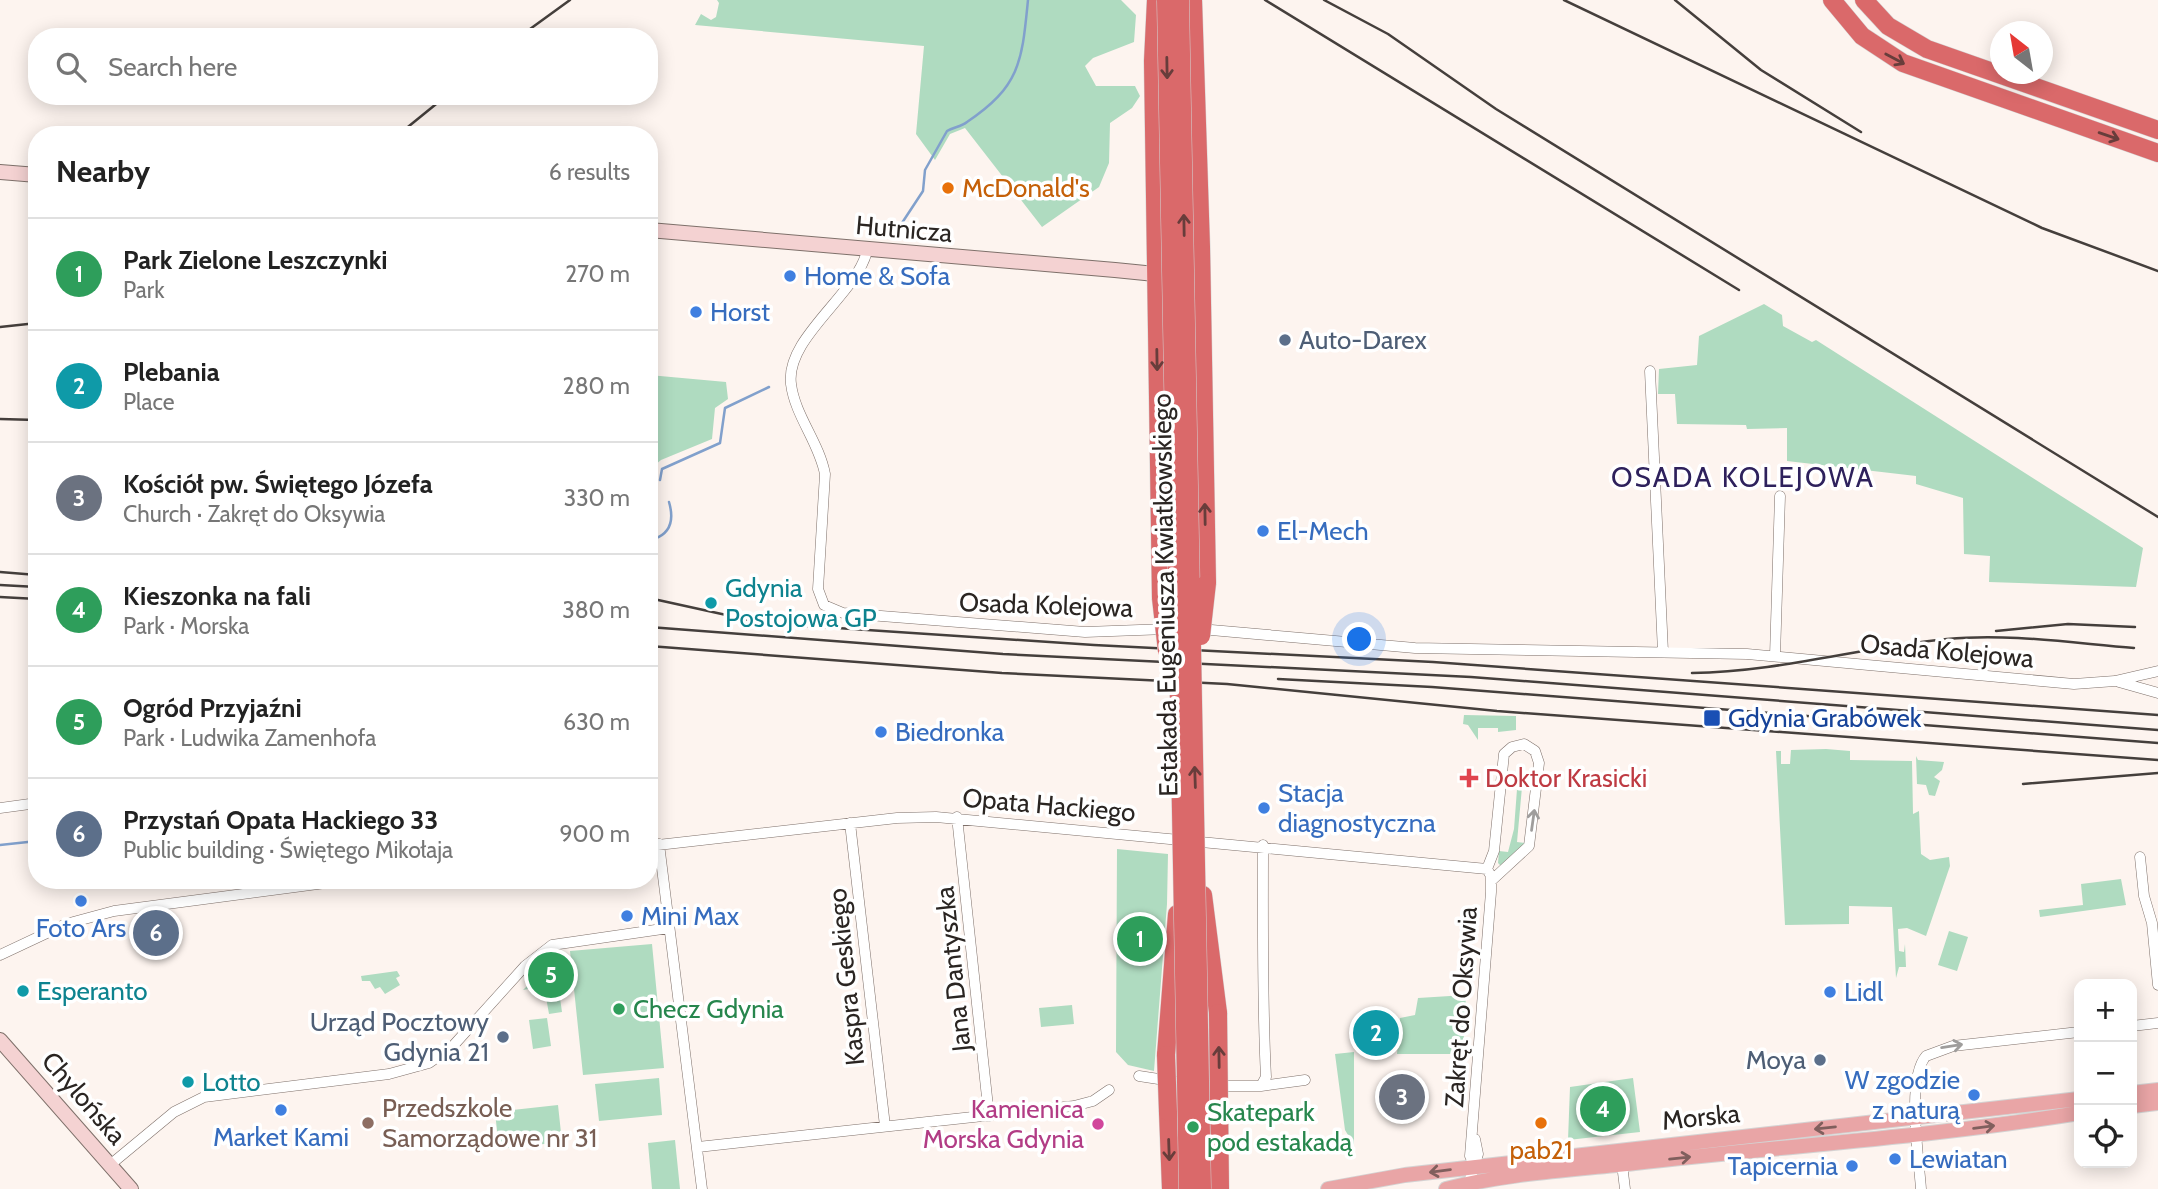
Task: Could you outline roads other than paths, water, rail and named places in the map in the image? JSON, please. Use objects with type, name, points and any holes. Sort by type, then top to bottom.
[{"type":"highway","points":[[1156,0],[1152,34],[1161,598],[1185,715]]},
{"type":"highway","name":"Estakada Eugeniusza Kwiatkowskiego","points":[[1166,0],[1185,715],[1202,1189]]},
{"type":"highway","name":"Estakada Eugeniusza Kwiatkowskiego","points":[[1180,0],[1185,715]]},
{"type":"highway","points":[[1185,715],[1207,583],[1200,200],[1193,0]]},
{"type":"highway","points":[[1832,0],[1870,43],[1903,63],[2158,153]]},
{"type":"highway","points":[[1864,0],[1877,16],[1906,38],[1940,54],[2158,130]]},
{"type":"highway","points":[[1189,846],[1218,1013],[1220,1189]]},
{"type":"highway","points":[[1171,1189],[1168,1011],[1189,846]]},
{"type":"highway","name":"Estakada Eugeniusza Kwiatkowskiego","points":[[1188,1189],[1189,846]]},
{"type":"main road","points":[[0,172],[28,174]]},
{"type":"main road","name":"Hutnicza","points":[[658,231],[1156,274],[1179,283],[1201,275]]},
{"type":"main road","name":"Chylońska","points":[[0,1042],[131,1189]]},
{"type":"main road","points":[[2137,1092],[2158,1090]]},
{"type":"main road","name":"Morska","points":[[1328,1189],[1475,1167],[2074,1100]]},
{"type":"main road","points":[[2137,1106],[2158,1103]]},
{"type":"main road","name":"Morska","points":[[1446,1189],[1469,1183],[1622,1164],[1917,1135],[2074,1114]]},
{"type":"street","name":"Osada Kolejowa","points":[[867,251],[856,278],[807,337],[790,375],[794,396],[822,456],[825,474],[818,589],[824,605],[843,613],[1085,632],[1213,628],[1415,648],[1775,656],[2074,684],[2115,681],[2158,671]]},
{"type":"street","points":[[1156,307],[1172,346],[1175,565],[1172,610],[1185,629],[1197,610],[1190,564],[1186,345],[1202,307]]},
{"type":"street","points":[[1650,371],[1663,652]]},
{"type":"street","points":[[1775,656],[1780,496]]},
{"type":"street","name":"Osada Kolejowa","points":[[2115,681],[2158,693]]},
{"type":"street","name":"Zakręt do Oksywia","points":[[1469,1183],[1478,1154],[1474,1135],[1491,881],[1487,869],[1494,851],[1504,754],[1513,747],[1524,744],[1535,751],[1539,762],[1529,846],[1491,881]]},
{"type":"street","points":[[0,808],[28,804]]},
{"type":"street","name":"Opata Hackiego","points":[[658,845],[905,817],[957,817],[1264,845],[1487,869]]},
{"type":"street","name":"Jana Dantyszka","points":[[957,817],[989,1116]]},
{"type":"street","name":"Kaspra Geskiego","points":[[850,823],[885,1126]]},
{"type":"street","points":[[1261,1086],[1266,1077],[1263,1003],[1266,964],[1264,845]]},
{"type":"street","points":[[2140,857],[2144,897],[2152,923],[2158,985]]},
{"type":"street","points":[[658,867],[669,928],[702,1189]]},
{"type":"street","points":[[0,955],[66,924],[114,911],[266,889]]},
{"type":"street","points":[[110,1165],[172,1113],[204,1097],[388,1074],[429,1063],[452,1047],[530,961],[552,945],[669,928]]},
{"type":"street","points":[[0,948],[18,945]]},
{"type":"street","points":[[2137,1025],[2158,1023]]},
{"type":"street","points":[[1921,1189],[1917,1135],[1917,1071],[1920,1063],[1934,1050],[2074,1033]]},
{"type":"street","points":[[1139,1076],[1203,1085],[1261,1086],[1305,1080]]},
{"type":"street","points":[[698,1147],[1074,1106],[1093,1101],[1109,1090]]},
{"type":"street","points":[[1622,1164],[1625,1189]]},
{"type":"waterway","points":[[898,229],[923,191],[925,170],[947,131],[965,124],[985,109],[1008,83],[1015,70],[1024,39],[1028,0]]},
{"type":"waterway","points":[[660,480],[662,469],[720,443],[725,408],[769,387]]},
{"type":"waterway","points":[[658,537],[670,525],[669,502]]},
{"type":"waterway","points":[[0,845],[28,842]]},
{"type":"railway","points":[[531,28],[570,0]]},
{"type":"railway","points":[[1265,0],[1739,290]]},
{"type":"railway","points":[[1324,0],[1388,34],[1496,109],[2158,517]]},
{"type":"railway","points":[[1564,0],[2042,228],[2158,271]]},
{"type":"railway","points":[[1675,0],[1761,70],[1861,132]]},
{"type":"railway","points":[[409,126],[435,105]]},
{"type":"railway","points":[[0,327],[28,324]]},
{"type":"railway","points":[[0,419],[28,420]]},
{"type":"railway","points":[[0,572],[28,574]]},
{"type":"railway","points":[[0,585],[28,587]]},
{"type":"railway","points":[[0,597],[28,599]]},
{"type":"railway","points":[[658,600],[749,620],[792,625],[1094,645],[1433,662],[2158,715]]},
{"type":"railway","points":[[1996,631],[2068,624],[2135,627]]},
{"type":"railway","points":[[658,628],[1003,654],[1471,677],[2158,730]]},
{"type":"railway","points":[[1692,673],[1788,664],[1915,643],[1970,637],[2040,639],[2134,648]]},
{"type":"railway","points":[[658,647],[1002,673],[1227,684],[1497,711],[2158,760]]},
{"type":"railway","points":[[1278,679],[1432,687],[2158,743]]},
{"type":"railway","points":[[2023,784],[2158,773]]},
{"type":"place","name":"McDonald's","points":[[948,188]]},
{"type":"place","name":"Home & Sofa","points":[[790,276]]},
{"type":"place","name":"Horst","points":[[696,312]]},
{"type":"place","name":"Auto-Darex","points":[[1285,340]]},
{"type":"place","name":"El-Mech","points":[[1263,531]]},
{"type":"place","name":"Gdynia Postojowa GP","points":[[711,603]]},
{"type":"place","name":"Gdynia Grabówek","points":[[1712,718]]},
{"type":"place","name":"Biedronka","points":[[881,732]]},
{"type":"place","name":"Doktor Krasicki","points":[[1469,778]]},
{"type":"place","name":"Stacja diagnostyczna","points":[[1264,808]]},
{"type":"place","name":"Foto Ars","points":[[81,901]]},
{"type":"place","name":"Mini Max","points":[[627,916]]},
{"type":"place","name":"Przystań Opata Hackiego 33","points":[[156,933]]},
{"type":"place","name":"Park Zielone Leszczynki","points":[[1140,939]]},
{"type":"place","name":"Ogród Przyjaźni","points":[[551,975]]},
{"type":"place","name":"Esperanto","points":[[23,991]]},
{"type":"place","name":"Lidl","points":[[1830,992]]},
{"type":"place","name":"Checz Gdynia","points":[[619,1009]]},
{"type":"place","name":"Plebania","points":[[1376,1033]]},
{"type":"place","name":"Urząd Pocztowy Gdynia 21","points":[[503,1037]]},
{"type":"place","name":"Moya","points":[[1820,1060]]},
{"type":"place","name":"Lotto","points":[[188,1082]]},
{"type":"place","name":"W zgodzie z naturą","points":[[1974,1095]]},
{"type":"place","name":"Kościół pw. Świętego Józefa","points":[[1402,1097]]},
{"type":"place","name":"Kieszonka na fali","points":[[1603,1109]]},
{"type":"place","name":"Market Kami","points":[[281,1110]]},
{"type":"place","name":"Przedszkole Samorządowe nr 31","points":[[368,1123]]},
{"type":"place","name":"pab21","points":[[1541,1123]]},
{"type":"place","name":"Kamienica Morska Gdynia","points":[[1098,1124]]},
{"type":"place","name":"Skatepark pod estakadą","points":[[1193,1127]]},
{"type":"place","name":"Lewiatan","points":[[1895,1159]]},
{"type":"place","name":"Tapicernia","points":[[1852,1166]]},
{"type":"district","name":"OSADA KOLEJOWA","points":[[1743,477]]}]
